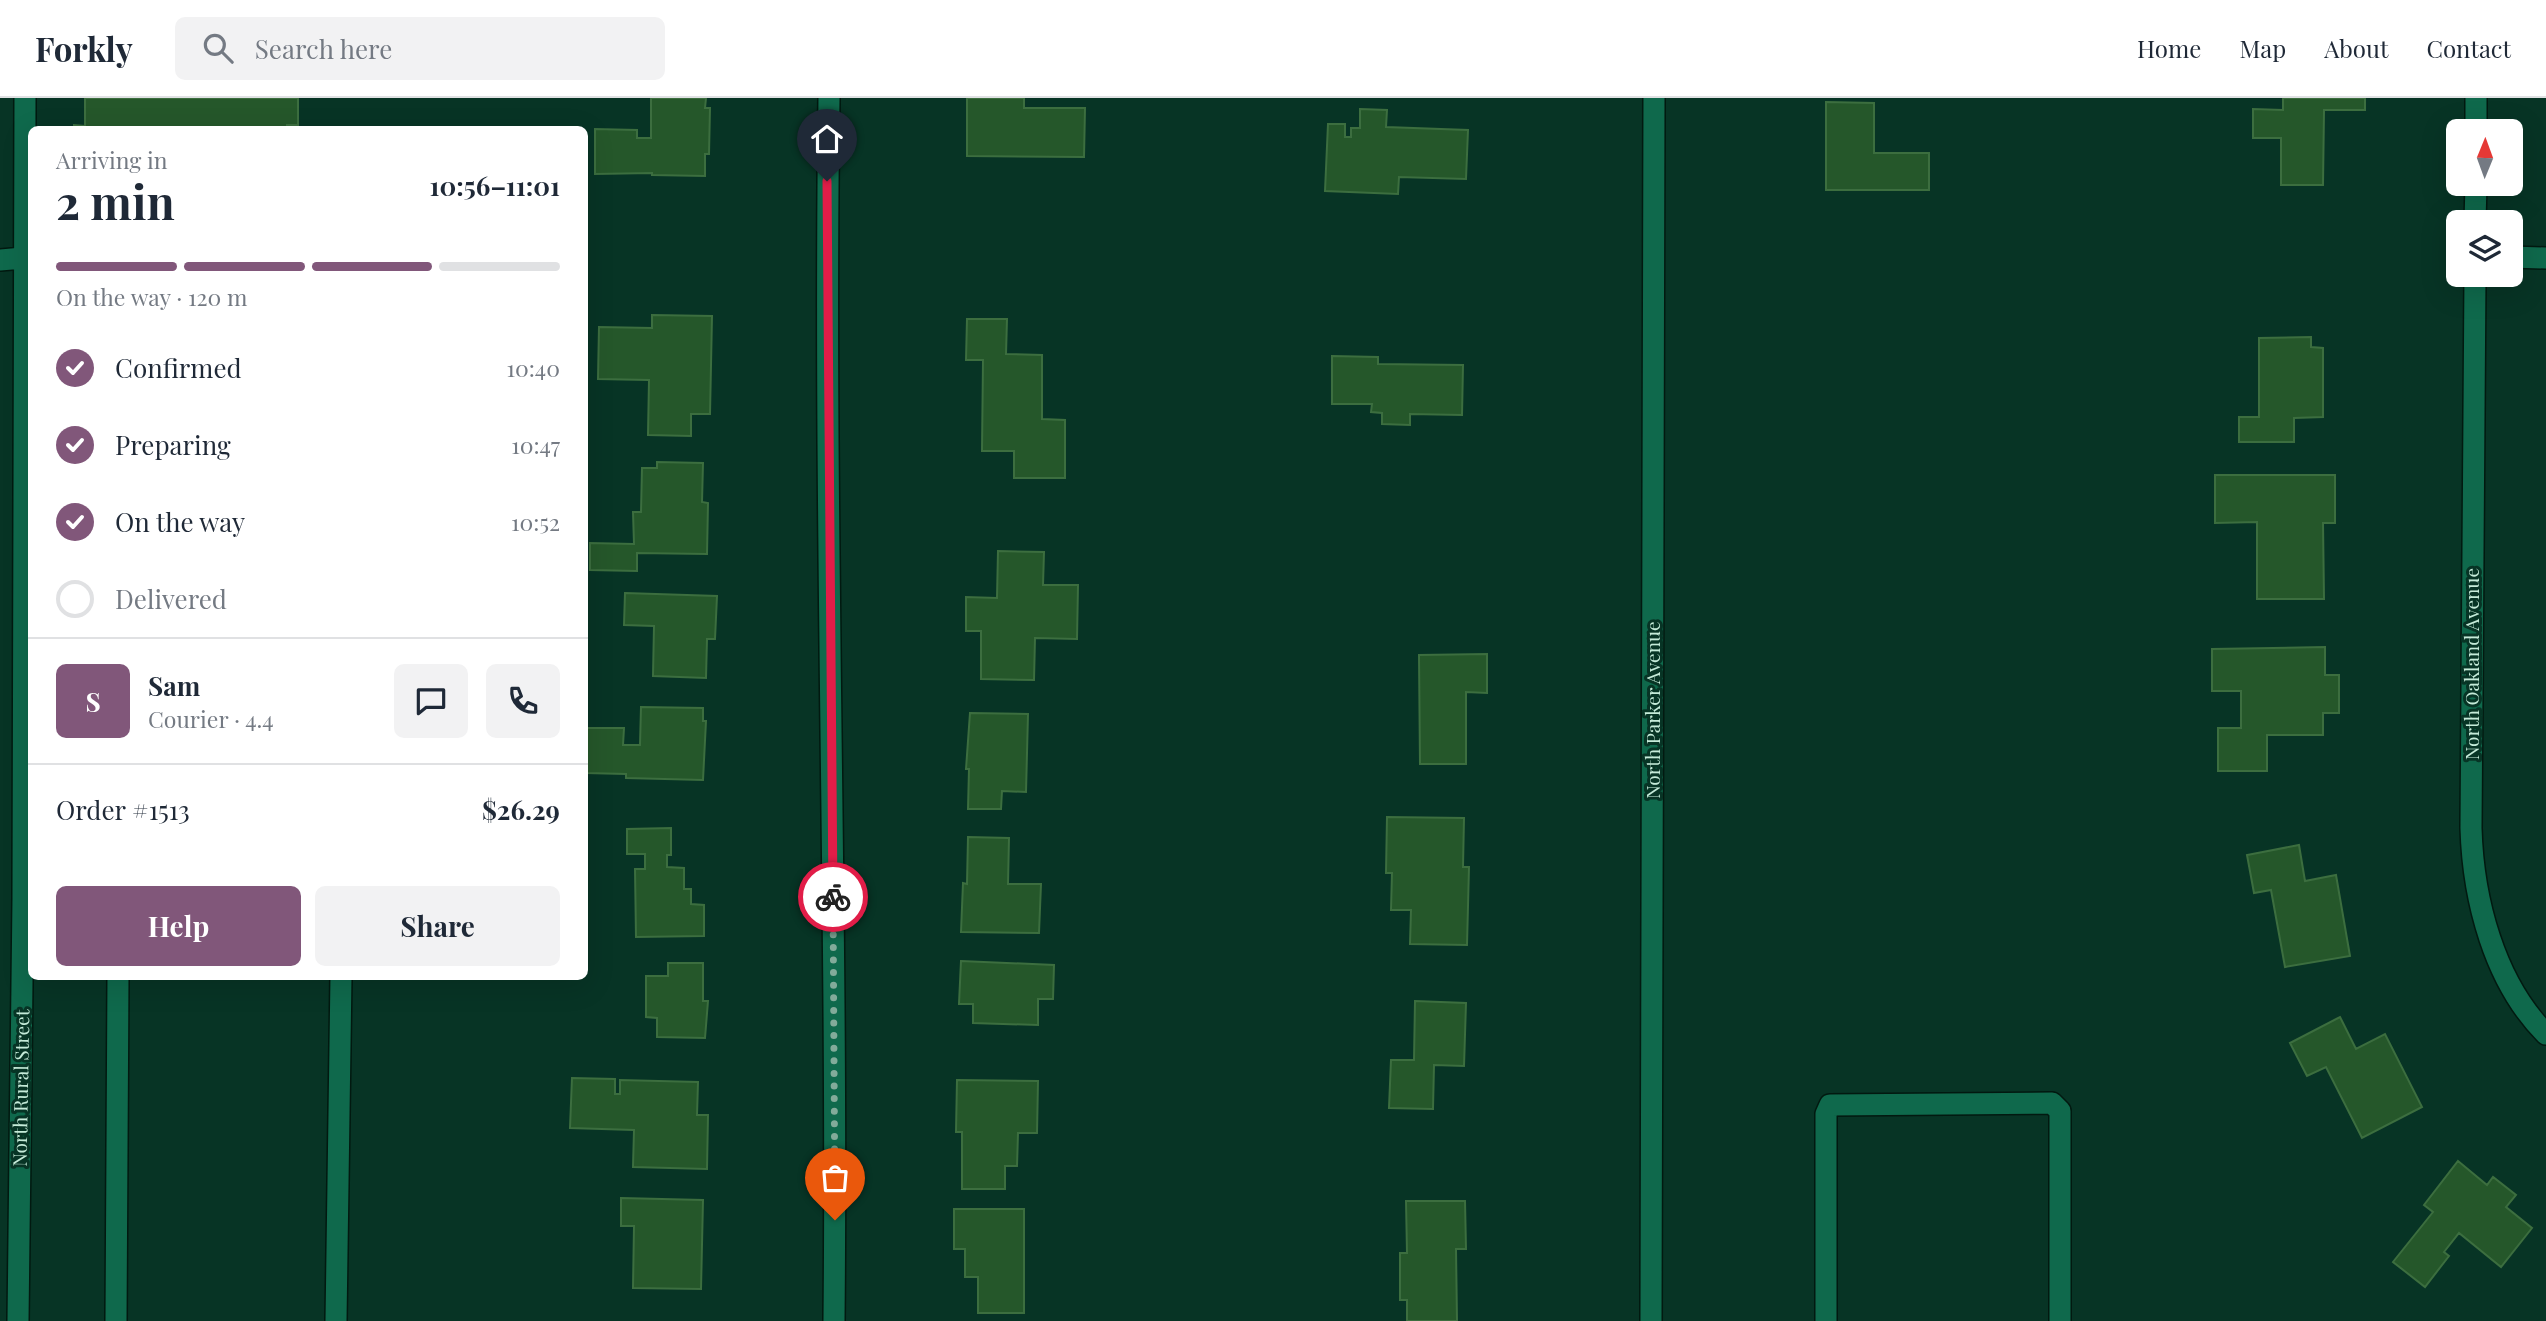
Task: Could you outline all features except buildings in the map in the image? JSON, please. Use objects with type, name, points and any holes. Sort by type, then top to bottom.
[{"type":"street","name":"North Rural Street","points":[[18,1321],[27,898],[24,98]]},
{"type":"street","points":[[828,98],[834,1321]]},
{"type":"street","name":"North Parker Avenue","points":[[1651,1321],[1654,98]]},
{"type":"street","points":[[2476,98],[2476,119]]},
{"type":"street","points":[[2523,257],[2546,258]]},
{"type":"street","points":[[0,260],[23,258]]},
{"type":"street","name":"North Oakland Avenue","points":[[2475,287],[2471,828],[2473,865],[2488,935],[2511,985],[2546,1034]]},
{"type":"street","points":[[116,1321],[118,980]]},
{"type":"street","points":[[336,1321],[341,980]]},
{"type":"street","points":[[1826,1321],[1826,1114],[1830,1105],[2052,1103],[2060,1111],[2060,1321]]},
{"type":"way so far","points":[[833,897],[835,1220]]},
{"type":"route","points":[[827,181],[833,897]]}]
